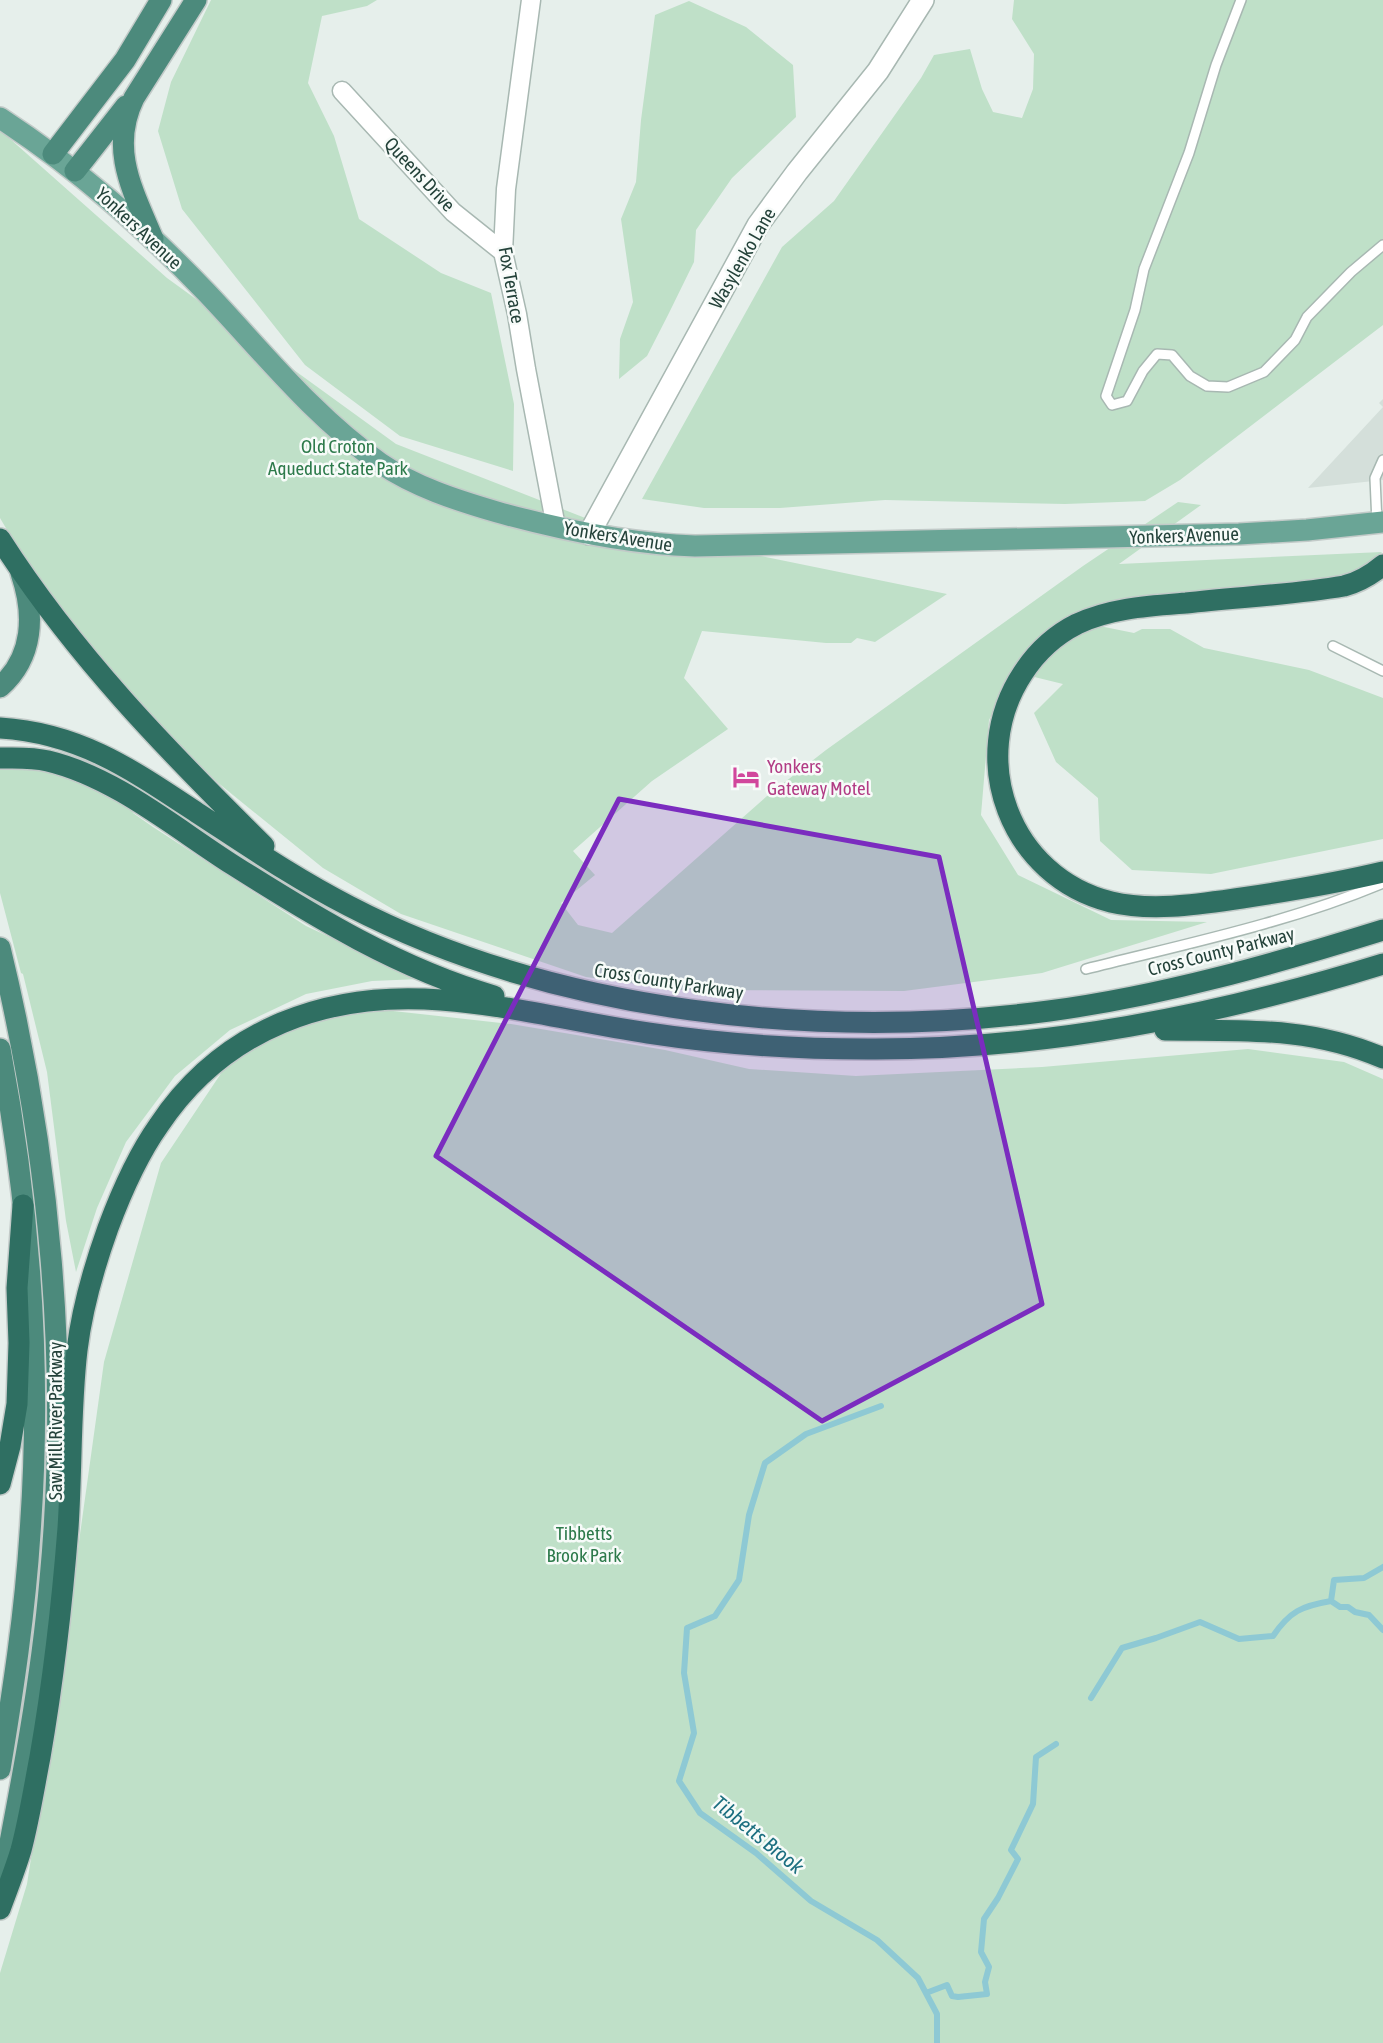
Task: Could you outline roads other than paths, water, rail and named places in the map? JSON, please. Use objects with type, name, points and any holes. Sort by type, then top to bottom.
[{"type":"highway","points":[[53,154],[125,60],[161,0]]},
{"type":"highway","points":[[153,239],[127,171],[123,128],[127,112],[195,0]]},
{"type":"highway","points":[[75,171],[146,79]]},
{"type":"highway","points":[[0,539],[20,571],[123,702],[296,877]]},
{"type":"highway","points":[[1383,565],[1357,582],[1344,586],[1137,607],[1094,617],[1075,625],[1046,646],[1016,683],[1000,732],[997,763],[1002,793],[1010,817],[1024,842],[1052,872],[1068,883],[1109,901],[1155,906],[1208,902],[1314,886],[1383,872]]},
{"type":"highway","points":[[0,687],[20,664],[28,645],[29,605],[20,571]]},
{"type":"highway","name":"Cross County Parkway","points":[[0,728],[44,733],[78,743],[111,759],[296,877],[412,936],[517,973],[647,1003],[718,1013],[858,1021],[1009,1015],[1122,998],[1231,973],[1383,930]]},
{"type":"highway","points":[[0,758],[47,761],[90,775],[296,904],[369,946],[466,987],[579,1021]]},
{"type":"highway","name":"Saw Mill River Parkway","points":[[0,948],[27,1072],[44,1189],[52,1271],[57,1429],[54,1533],[42,1650],[33,1718],[0,1894]]},
{"type":"highway","points":[[0,1909],[21,1850],[53,1673],[67,1537],[75,1379],[83,1318],[106,1234],[137,1163],[161,1121],[194,1083],[234,1049],[304,1013],[330,1006],[382,999],[436,999],[494,1006],[684,1038],[839,1049],[983,1046],[1117,1029],[1220,1009],[1383,964]]},
{"type":"highway","points":[[1117,1029],[1290,1033],[1337,1041],[1383,1058]]},
{"type":"highway","name":"Saw Mill River Parkway","points":[[0,1049],[23,1206],[34,1352],[32,1496],[20,1640],[0,1769]]},
{"type":"highway","points":[[0,1484],[17,1404],[17,1288],[23,1206]]},
{"type":"main road","name":"Yonkers Avenue","points":[[0,118],[75,171],[153,239],[303,396],[346,436],[382,464],[410,481],[442,495],[497,512],[589,534],[653,545],[731,547],[1239,534],[1380,523]]},
{"type":"street","name":"Fox Terrace","points":[[531,0],[506,189],[503,252],[556,527]]},
{"type":"street","name":"Wasylenko Lane","points":[[589,534],[758,225],[878,71],[923,0]]},
{"type":"street","name":"Queens Drive","points":[[342,91],[453,212],[503,252]]},
{"type":"lane","points":[[1241,0],[1216,65],[1189,153],[1144,269],[1135,310],[1106,396],[1112,405],[1127,401],[1143,371],[1157,354],[1172,355],[1190,376],[1207,386],[1228,387],[1264,372],[1294,340],[1307,317],[1351,272],[1383,246]]},
{"type":"lane","points":[[1380,523],[1379,477],[1383,460]]},
{"type":"lane","points":[[1333,646],[1383,671]]},
{"type":"lane","points":[[1086,970],[1297,914],[1345,899],[1383,883]]},
{"type":"waterway","name":"Tibbetts Brook","points":[[881,1406],[806,1434],[765,1463],[749,1515],[739,1580],[715,1616],[687,1628],[684,1673],[694,1733],[679,1781],[700,1813],[756,1853],[811,1901],[877,1940],[918,1978],[937,2014],[937,2043]]},
{"type":"waterway","points":[[1091,1698],[1122,1648],[1200,1622],[1239,1639],[1273,1636],[1291,1615],[1312,1605],[1331,1601],[1334,1580],[1364,1578],[1383,1567]]},
{"type":"waterway","points":[[1331,1601],[1340,1607],[1348,1607],[1355,1612],[1369,1615],[1383,1630]]},
{"type":"waterway","points":[[926,1993],[947,1985],[952,1996],[987,1994],[985,1982],[989,1967],[981,1952],[984,1919],[1018,1859],[1011,1850],[1033,1804],[1036,1757],[1056,1744]]},
{"type":"place","name":"Yonkers Gateway Motel","points":[[746,777]]},
{"type":"park label","name":"Old Croton Aqueduct State Park","points":[[338,457]]},
{"type":"park label","name":"Tibbetts Brook Park","points":[[584,1544]]}]
